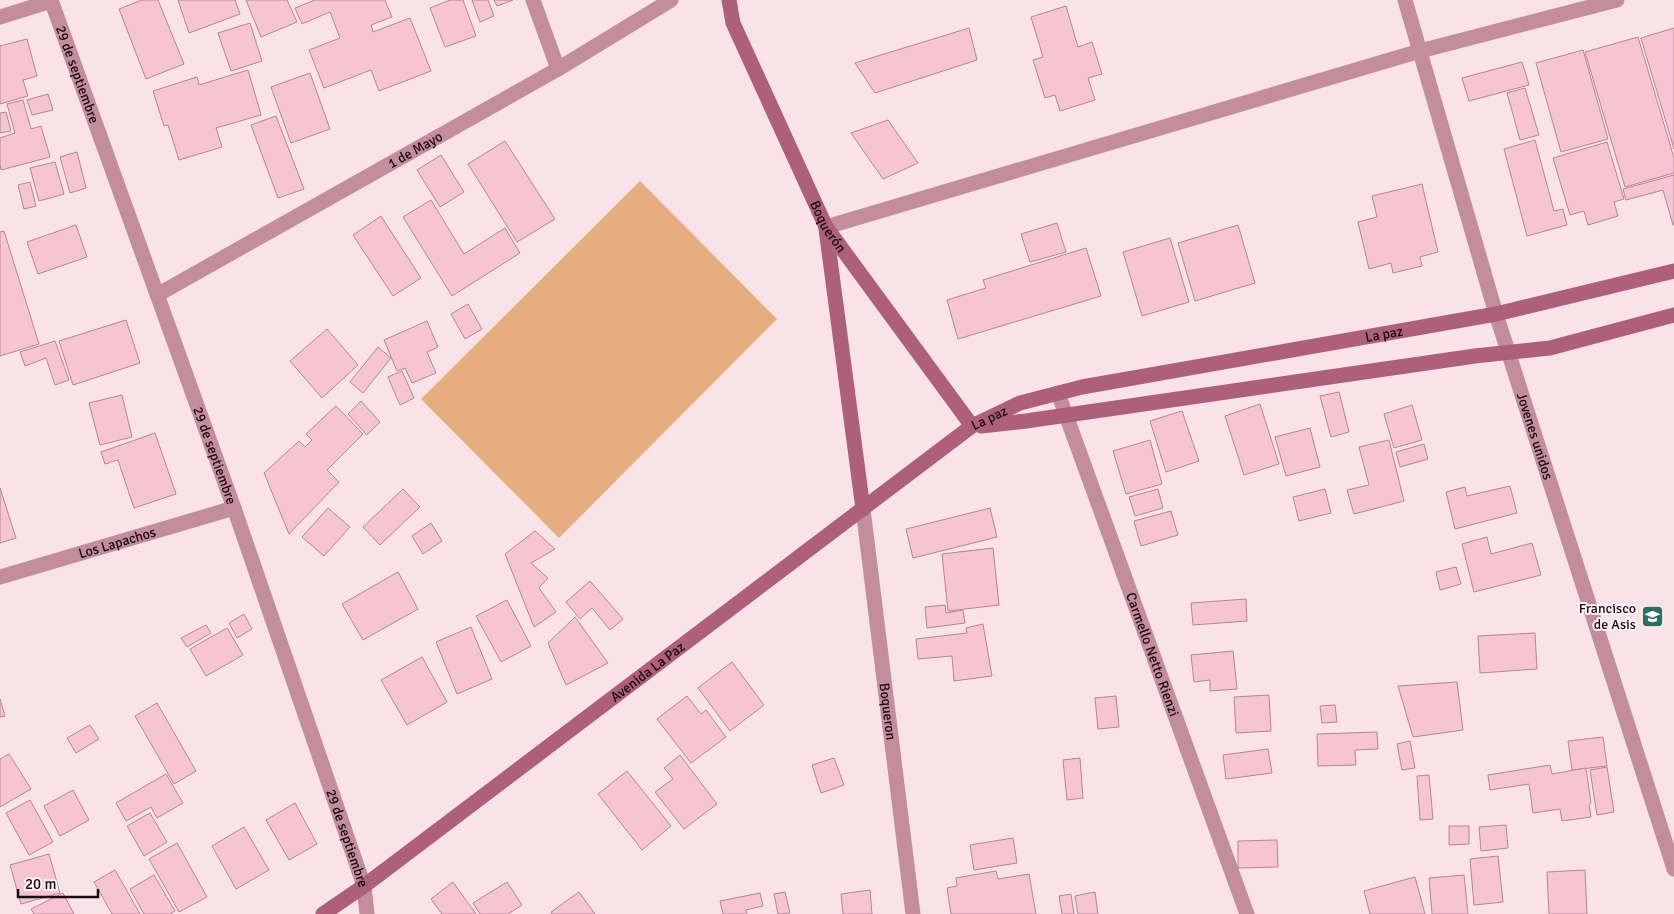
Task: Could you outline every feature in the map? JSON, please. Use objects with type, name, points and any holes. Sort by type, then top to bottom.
[{"type":"street","points":[[533,0],[558,69]]},
{"type":"street","name":"1 de Mayo","points":[[157,295],[558,69],[671,0]]},
{"type":"street","name":"Boquerón","points":[[730,0],[734,23],[826,227],[972,426]]},
{"type":"street","name":"Jovenes unidos","points":[[1405,0],[1496,314],[1674,869]]},
{"type":"street","points":[[863,509],[826,227],[1420,51],[1617,0]]},
{"type":"street","points":[[0,17],[51,1]]},
{"type":"street","name":"29 de septiembre","points":[[51,1],[234,508],[364,886],[367,914]]},
{"type":"street","name":"La paz","points":[[972,426],[1020,403],[1082,387],[1496,314],[1674,271]]},
{"type":"street","name":"La paz","points":[[972,426],[1026,421],[1475,356],[1550,348],[1674,315]]},
{"type":"street","name":"Carmello Netto Rienzi","points":[[1058,393],[1247,914]]},
{"type":"street","name":"Avenida La Paz","points":[[323,914],[364,886],[972,426]]},
{"type":"street","name":"Los Lapachos","points":[[0,577],[234,508]]},
{"type":"street","name":"Boqueron","points":[[863,509],[913,914]]},
{"type":"shaded area","points":[[640,181],[777,319],[559,538],[421,399]]},
{"type":"building","points":[[142,0],[158,0],[184,64],[146,79],[119,9]]},
{"type":"building","points":[[178,0],[235,0],[240,14],[189,33]]},
{"type":"building","points":[[246,0],[287,0],[297,22],[261,37]]},
{"type":"building","points":[[315,0],[385,0],[392,17],[371,25],[373,32],[410,18],[431,71],[379,91],[371,70],[324,88],[309,50],[340,38],[330,12],[302,24],[295,8]]},
{"type":"building","points":[[450,0],[463,0],[476,36],[445,47],[430,8]]},
{"type":"building","points":[[472,0],[488,0],[494,16],[480,22]]},
{"type":"building","points":[[494,0],[513,0],[497,6]]},
{"type":"building","points":[[1066,6],[1078,47],[1092,42],[1102,74],[1088,78],[1095,100],[1060,111],[1055,95],[1045,98],[1033,60],[1043,57],[1031,17]]},
{"type":"building","points":[[250,23],[262,61],[231,71],[218,33]]},
{"type":"building","points":[[969,28],[977,60],[875,93],[855,63]]},
{"type":"building","points":[[1674,28],[1674,149],[1641,38]]},
{"type":"building","points":[[1638,37],[1674,158],[1674,173],[1625,187],[1585,52]]},
{"type":"building","points":[[27,39],[37,76],[23,80],[28,96],[0,104],[0,46]]},
{"type":"building","points":[[1583,50],[1608,139],[1561,152],[1536,63]]},
{"type":"building","points":[[1522,62],[1529,85],[1469,101],[1462,78]]},
{"type":"building","points":[[248,70],[261,115],[216,128],[222,147],[179,160],[168,125],[164,126],[153,91],[197,77],[199,85]]},
{"type":"building","points":[[310,73],[330,129],[291,143],[271,87]]},
{"type":"building","points":[[1525,88],[1539,135],[1520,140],[1507,93]]},
{"type":"building","points":[[48,94],[53,110],[32,115],[27,100]]},
{"type":"building","points":[[23,100],[31,129],[41,126],[50,157],[1,170],[0,138],[15,133],[7,104]]},
{"type":"building","points":[[6,112],[11,131],[0,133],[0,113]]},
{"type":"building","points":[[276,116],[304,189],[278,198],[251,125]]},
{"type":"building","points":[[888,120],[918,163],[883,179],[851,133]]},
{"type":"building","points":[[1535,140],[1554,211],[1563,209],[1567,225],[1527,236],[1504,149]]},
{"type":"building","points":[[505,141],[555,219],[517,242],[468,164]]},
{"type":"building","points":[[1607,142],[1624,199],[1614,202],[1618,216],[1588,225],[1584,211],[1570,215],[1553,158]]},
{"type":"building","points":[[77,152],[86,188],[70,193],[60,157]]},
{"type":"building","points":[[441,155],[464,192],[440,207],[417,170]]},
{"type":"building","points":[[55,162],[64,194],[39,201],[30,168]]},
{"type":"building","points":[[1674,175],[1674,225],[1663,190],[1626,200],[1623,189]]},
{"type":"building","points":[[30,182],[36,206],[24,209],[18,185]]},
{"type":"building","points":[[1422,184],[1438,252],[1420,257],[1422,266],[1393,273],[1391,263],[1369,269],[1358,222],[1377,217],[1372,196]]},
{"type":"building","points":[[431,200],[464,254],[505,228],[520,253],[452,296],[403,217]]},
{"type":"building","points":[[381,216],[421,278],[393,296],[353,235]]},
{"type":"building","points":[[1057,223],[1066,252],[1030,262],[1021,234]]},
{"type":"building","points":[[76,225],[87,257],[38,274],[27,242]]},
{"type":"building","points":[[1238,225],[1255,283],[1195,301],[1178,243]]},
{"type":"building","points":[[4,231],[39,344],[0,356],[0,232]]},
{"type":"building","points":[[1170,238],[1189,302],[1142,316],[1123,252]]},
{"type":"building","points":[[1086,248],[1101,296],[958,339],[947,300],[986,288],[983,280]]},
{"type":"building","points":[[468,304],[482,329],[465,339],[451,314]]},
{"type":"building","points":[[126,320],[140,363],[73,385],[59,341]]},
{"type":"building","points":[[427,321],[438,347],[427,352],[436,373],[412,383],[405,368],[397,371],[384,340]]},
{"type":"building","points":[[327,329],[358,365],[322,398],[290,361]]},
{"type":"building","points":[[55,341],[69,380],[55,385],[46,358],[25,366],[20,352]]},
{"type":"building","points":[[378,347],[391,358],[363,393],[350,382]]},
{"type":"building","points":[[402,371],[414,398],[400,405],[388,377]]},
{"type":"building","points":[[1339,392],[1349,432],[1331,437],[1320,396]]},
{"type":"building","points":[[122,395],[132,437],[100,445],[89,403]]},
{"type":"building","points":[[361,401],[380,422],[367,435],[348,414]]},
{"type":"building","points":[[1260,404],[1279,464],[1244,475],[1225,416]]},
{"type":"building","points":[[1412,405],[1422,440],[1394,448],[1384,414]]},
{"type":"building","points":[[336,406],[363,434],[327,470],[339,482],[289,534],[264,473],[299,441],[305,447],[312,440],[306,434]]},
{"type":"building","points":[[1182,411],[1199,461],[1166,472],[1150,421]]},
{"type":"building","points":[[1310,428],[1320,467],[1286,476],[1275,437]]},
{"type":"building","points":[[155,433],[176,494],[134,508],[118,460],[105,464],[101,452]]},
{"type":"building","points":[[1150,440],[1162,484],[1126,494],[1113,451]]},
{"type":"building","points":[[1389,440],[1404,501],[1354,514],[1347,490],[1369,485],[1359,447]]},
{"type":"building","points":[[1424,444],[1428,459],[1400,467],[1396,452]]},
{"type":"building","points":[[1510,486],[1517,513],[1455,529],[1446,492],[1465,487],[1467,496]]},
{"type":"building","points":[[0,488],[16,538],[0,543]]},
{"type":"building","points":[[403,489],[420,507],[380,545],[363,527]]},
{"type":"building","points":[[1158,489],[1163,508],[1135,516],[1129,497]]},
{"type":"building","points":[[1325,489],[1331,513],[1299,521],[1293,497]]},
{"type":"building","points":[[328,508],[350,527],[324,556],[302,537]]},
{"type":"building","points":[[990,508],[997,537],[913,558],[906,529]]},
{"type":"building","points":[[1171,511],[1178,535],[1141,546],[1134,521]]},
{"type":"building","points":[[431,523],[442,541],[423,554],[412,536]]},
{"type":"building","points":[[535,531],[555,549],[531,563],[548,578],[539,588],[556,612],[534,627],[505,554]]},
{"type":"building","points":[[1487,537],[1491,554],[1532,543],[1541,575],[1474,592],[1462,544]]},
{"type":"building","points":[[993,548],[999,605],[948,611],[942,554]]},
{"type":"building","points":[[1456,567],[1461,584],[1440,590],[1436,572]]},
{"type":"building","points":[[398,572],[418,609],[363,640],[342,604]]},
{"type":"building","points":[[590,581],[623,619],[610,630],[592,608],[580,619],[566,602]]},
{"type":"building","points":[[1246,599],[1247,621],[1193,625],[1191,603]]},
{"type":"building","points":[[507,600],[531,646],[501,662],[476,616]]},
{"type":"building","points":[[945,605],[946,613],[963,610],[965,623],[927,628],[925,607]]},
{"type":"building","points":[[244,614],[252,629],[237,638],[229,623]]},
{"type":"building","points":[[575,617],[608,663],[566,685],[548,643]]},
{"type":"building","points":[[983,624],[992,676],[954,681],[952,656],[918,659],[916,639],[967,633],[966,628]]},
{"type":"building","points":[[206,625],[211,633],[187,647],[181,638]]},
{"type":"building","points":[[471,627],[492,679],[457,694],[436,642]]},
{"type":"building","points":[[227,628],[243,655],[206,676],[190,649]]},
{"type":"building","points":[[1535,633],[1537,669],[1480,673],[1478,636]]},
{"type":"building","points":[[1233,651],[1237,689],[1210,691],[1210,680],[1194,682],[1191,655]]},
{"type":"building","points":[[422,657],[447,702],[407,725],[381,680]]},
{"type":"building","points":[[732,662],[764,705],[730,731],[698,688]]},
{"type":"building","points":[[1457,682],[1463,730],[1413,737],[1398,686]]},
{"type":"building","points":[[1269,695],[1271,731],[1236,733],[1234,697]]},
{"type":"building","points":[[687,696],[701,714],[706,710],[726,737],[691,763],[657,719]]},
{"type":"building","points":[[1116,696],[1119,727],[1098,729],[1095,698]]},
{"type":"building","points":[[0,699],[5,716],[0,717]]},
{"type":"building","points":[[157,703],[196,771],[174,784],[135,716]]},
{"type":"building","points":[[1335,705],[1337,722],[1322,723],[1320,706]]},
{"type":"building","points":[[90,725],[99,739],[76,753],[67,738]]},
{"type":"building","points":[[1377,732],[1378,749],[1355,750],[1356,765],[1318,766],[1317,734]]},
{"type":"building","points":[[1603,737],[1607,766],[1572,770],[1568,741]]},
{"type":"building","points":[[1410,741],[1415,768],[1402,770],[1397,744]]},
{"type":"building","points":[[1268,749],[1272,773],[1226,779],[1223,755]]},
{"type":"building","points":[[9,754],[31,789],[0,807],[0,759]]},
{"type":"building","points":[[680,755],[717,804],[684,829],[655,792],[673,779],[664,768]]},
{"type":"building","points":[[834,758],[844,785],[821,793],[812,765]]},
{"type":"building","points":[[1080,758],[1083,798],[1067,800],[1063,760]]},
{"type":"building","points":[[1550,765],[1552,774],[1586,768],[1591,817],[1562,821],[1560,809],[1533,813],[1529,784],[1490,790],[1488,775]]},
{"type":"building","points":[[1607,767],[1614,812],[1597,815],[1590,770]]},
{"type":"building","points":[[627,771],[671,826],[642,850],[598,794]]},
{"type":"building","points":[[166,774],[183,803],[157,818],[151,807],[126,821],[116,803]]},
{"type":"building","points":[[1429,775],[1433,819],[1420,820],[1417,776]]},
{"type":"building","points":[[73,790],[89,820],[60,836],[44,806]]},
{"type":"building","points":[[30,800],[53,842],[29,855],[6,813]]},
{"type":"building","points":[[295,803],[317,844],[289,860],[266,820]]},
{"type":"building","points":[[150,813],[167,842],[144,856],[127,826]]},
{"type":"building","points":[[1506,825],[1508,848],[1481,851],[1479,827]]},
{"type":"building","points":[[1449,826],[1469,826],[1469,844],[1449,845]]},
{"type":"building","points":[[244,827],[269,870],[236,889],[212,846]]},
{"type":"building","points":[[1013,838],[1017,863],[974,870],[970,845]]},
{"type":"building","points":[[1277,840],[1278,867],[1238,868],[1238,841]]},
{"type":"building","points":[[177,843],[207,897],[179,912],[149,859]]},
{"type":"building","points":[[49,854],[60,893],[21,904],[10,865]]},
{"type":"building","points":[[1498,856],[1503,902],[1474,905],[1470,859]]},
{"type":"building","points":[[115,870],[140,914],[112,914],[94,882]]},
{"type":"building","points":[[1585,870],[1587,914],[1549,914],[1547,872]]},
{"type":"building","points":[[996,871],[998,879],[1029,874],[1036,914],[951,914],[947,888],[957,886],[956,878]]},
{"type":"building","points":[[154,875],[175,911],[170,914],[144,914],[130,889]]},
{"type":"building","points":[[1464,875],[1468,914],[1432,914],[1429,878]]},
{"type":"building","points":[[1415,877],[1425,914],[1370,914],[1364,891]]},
{"type":"building","points":[[453,882],[476,914],[442,914],[431,899]]},
{"type":"building","points":[[507,882],[522,905],[508,914],[480,914],[473,903]]},
{"type":"building","points":[[870,890],[872,914],[843,914],[841,894]]},
{"type":"building","points":[[579,892],[595,914],[552,914],[551,912]]},
{"type":"building","points":[[785,892],[790,913],[778,914],[774,894]]},
{"type":"building","points":[[1095,892],[1098,914],[1078,914],[1075,896]]},
{"type":"building","points":[[63,893],[74,914],[34,914],[31,909]]},
{"type":"building","points":[[760,893],[763,906],[746,910],[747,914],[723,914],[720,901]]},
{"type":"building","points":[[1071,894],[1074,914],[1062,914],[1059,896]]},
{"type":"place","name":"Francisco de Asis","points":[[1652,616]]}]
